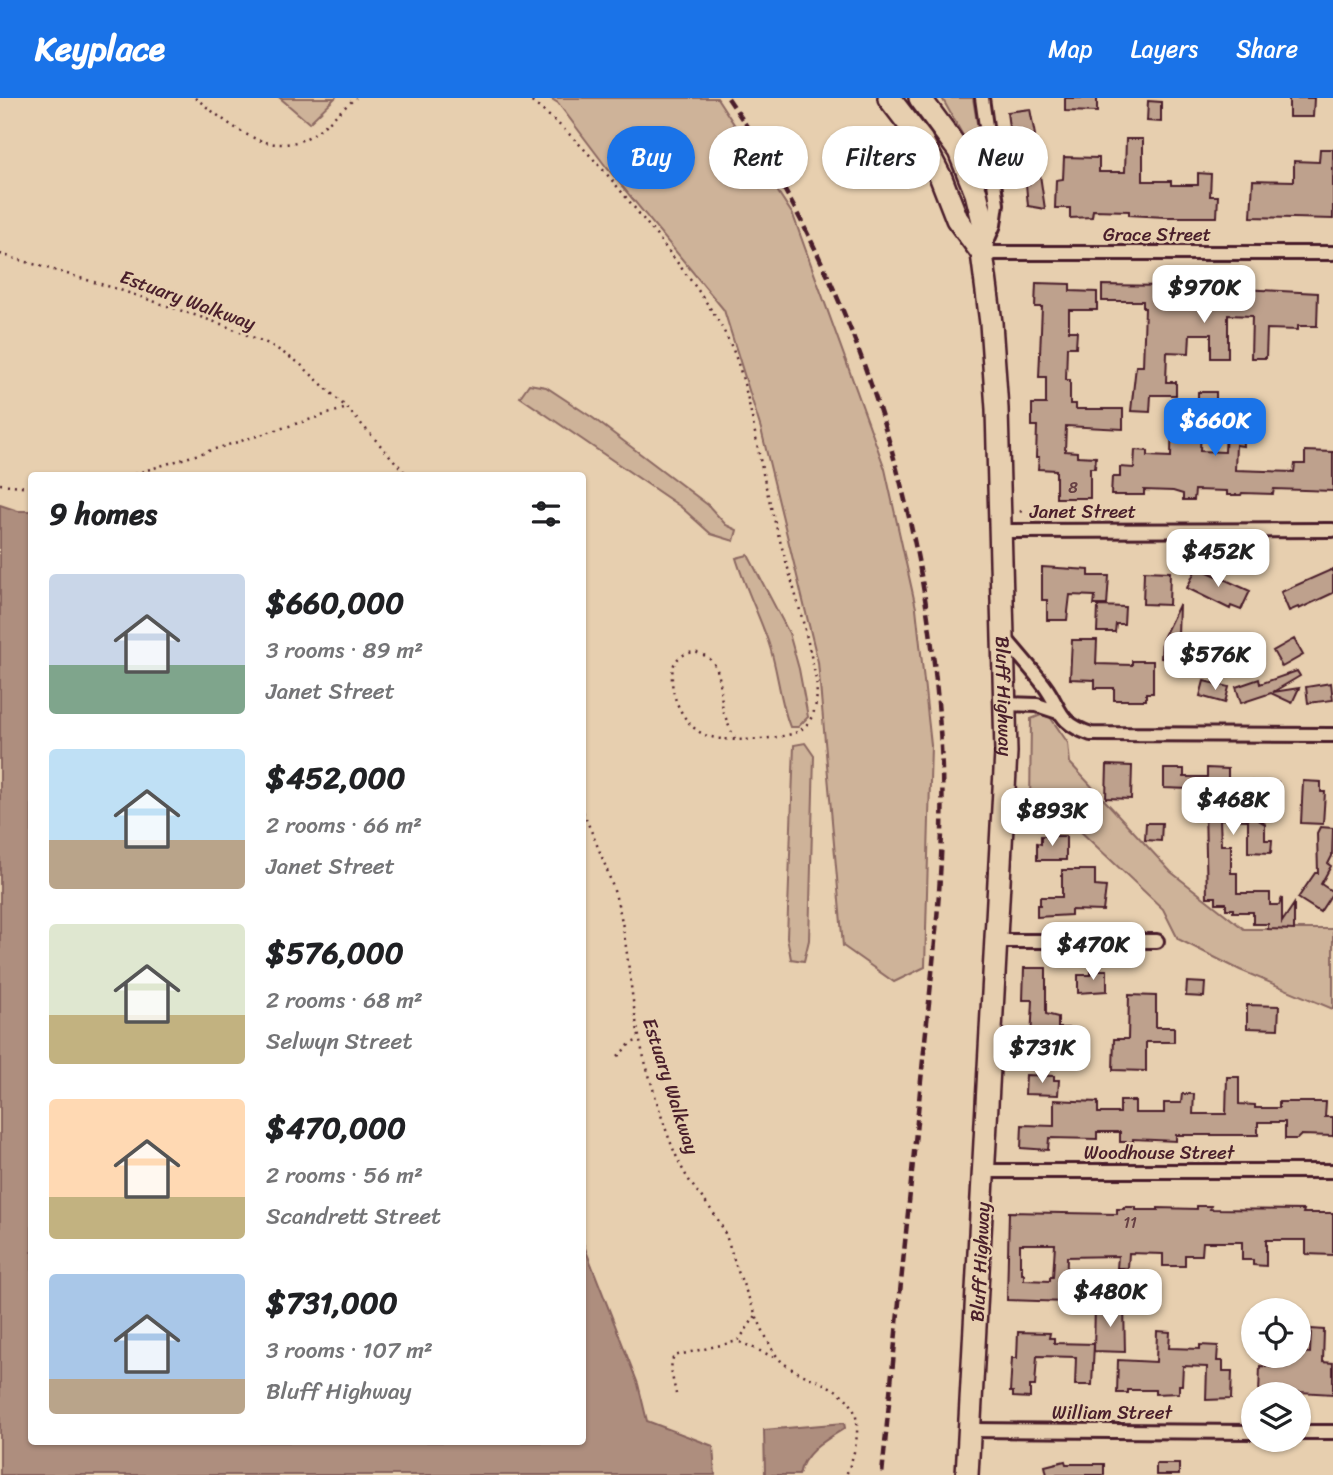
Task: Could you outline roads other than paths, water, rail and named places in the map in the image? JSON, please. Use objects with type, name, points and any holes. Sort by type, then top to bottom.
[{"type":"highway","points":[[890,98],[911,126]]},
{"type":"highway","name":"Bluff Highway","points":[[920,98],[959,151],[984,221],[982,253],[991,323],[997,409],[1006,752],[967,1475]]},
{"type":"highway","points":[[940,178],[957,219],[982,253]]},
{"type":"street","points":[[903,98],[922,126]]},
{"type":"street","points":[[982,98],[997,204],[994,225],[982,253]]},
{"type":"street","name":"Grace Street","points":[[982,253],[1333,253]]},
{"type":"street","name":"Janet Street","points":[[1000,531],[1333,530]]},
{"type":"street","points":[[1003,636],[1046,687],[1065,721],[1080,730],[1104,736],[1333,735]]},
{"type":"street","points":[[1004,704],[1037,705],[1058,712]]},
{"type":"street","points":[[996,941],[1157,941]]},
{"type":"street","name":"Woodhouse Street","points":[[984,1171],[1333,1171]]},
{"type":"street","name":"William Street","points":[[971,1430],[1241,1432]]},
{"type":"street","points":[[1311,1432],[1333,1432]]},
{"type":"railway","points":[[728,98],[775,173],[817,252],[852,334],[882,419],[906,505],[924,593],[936,681],[942,770],[940,882],[882,1475]]}]
